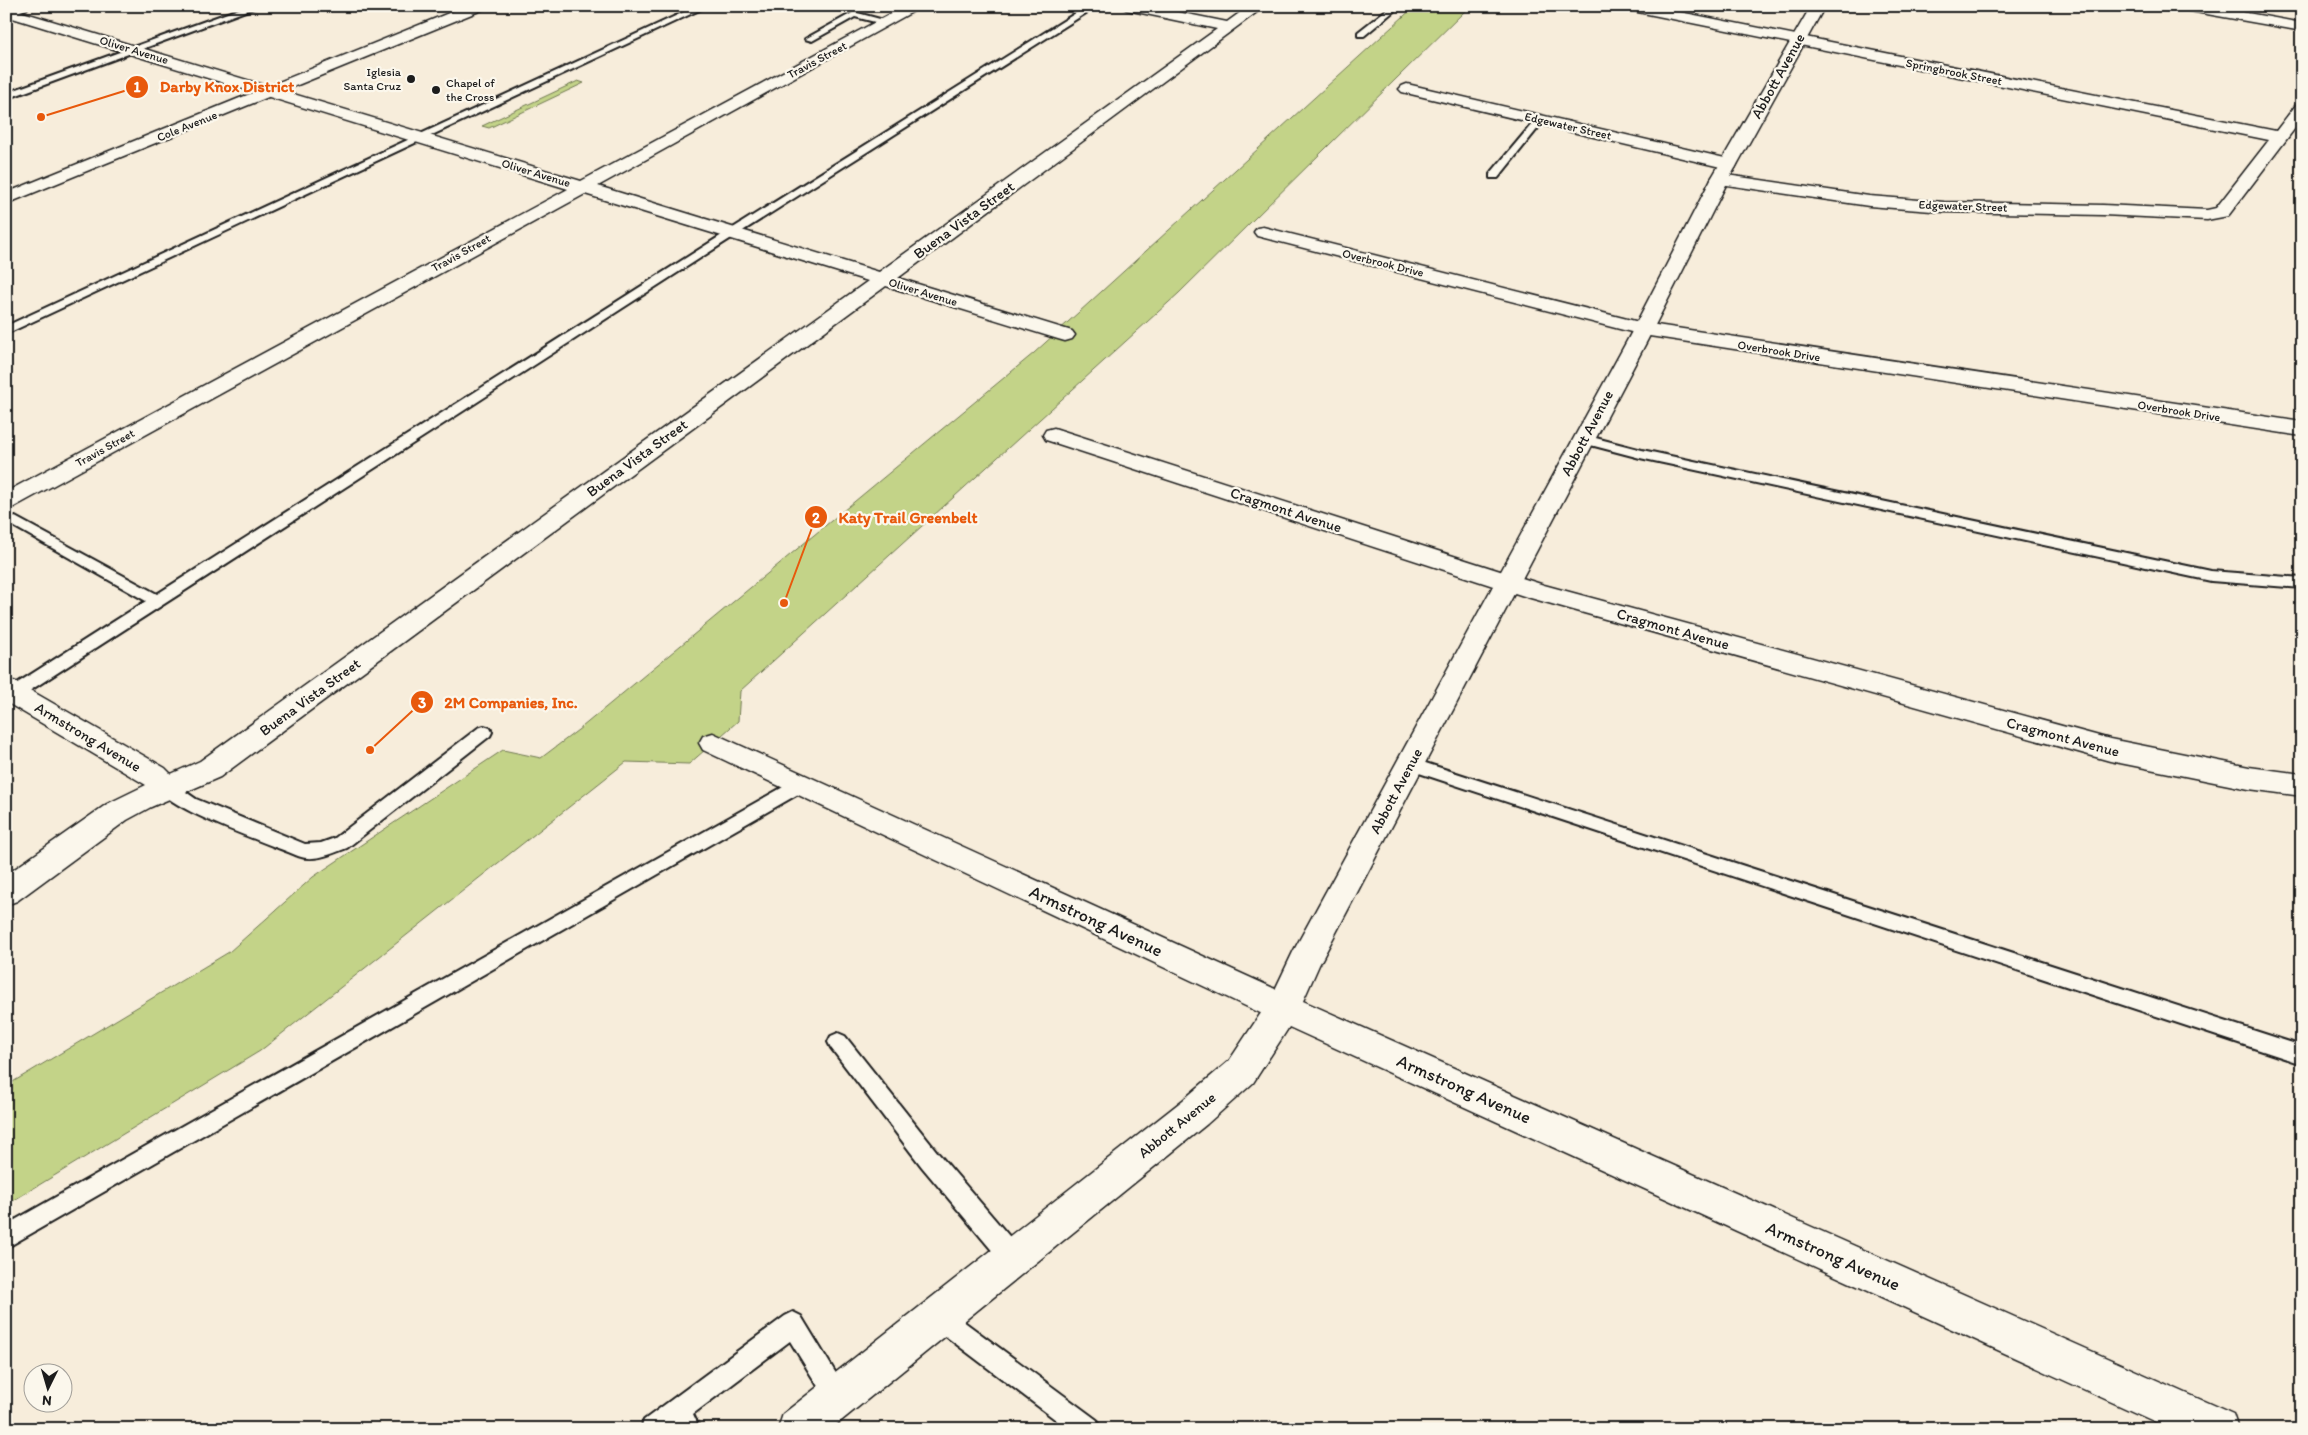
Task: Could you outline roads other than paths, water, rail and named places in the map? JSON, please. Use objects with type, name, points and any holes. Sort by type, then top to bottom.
[{"type":"street","points":[[6,11],[22,6]]},
{"type":"street","name":"Cole Avenue","points":[[6,199],[480,6]]},
{"type":"street","name":"Travis Street","points":[[6,502],[916,6]]},
{"type":"street","points":[[1127,6],[1229,27]]},
{"type":"street","name":"Buena Vista Street","points":[[6,892],[117,812],[210,769],[1258,6]]},
{"type":"street","name":"Springbrook Street","points":[[1628,6],[2280,137]]},
{"type":"street","name":"Abbott Avenue","points":[[798,1429],[1241,1072],[1283,1008],[1305,960],[1643,330],[1724,172],[1818,6]]},
{"type":"street","points":[[2184,6],[2302,27]]},
{"type":"street","name":"Oliver Avenue","points":[[6,11],[1065,335]]},
{"type":"street","name":"Edgewater Street","points":[[1407,89],[1540,120],[1724,172],[1869,201],[1935,206],[2103,210],[2207,215],[2222,212],[2280,137]]},
{"type":"street","points":[[2280,137],[2302,108]]},
{"type":"street","name":"Overbrook Drive","points":[[1263,232],[1643,330],[2302,429]]},
{"type":"street","name":"Cragmont Avenue","points":[[1054,435],[1508,582],[2110,750],[2249,778],[2302,785]]},
{"type":"street","name":"Armstrong Avenue","points":[[10,691],[155,776],[167,788]]},
{"type":"street","name":"Armstrong Avenue","points":[[713,743],[1283,1008],[2218,1429]]},
{"type":"lane","points":[[6,96],[255,6]]},
{"type":"lane","points":[[6,331],[704,6]]},
{"type":"lane","points":[[10,691],[158,601],[732,233],[1093,6]]},
{"type":"lane","points":[[1361,34],[1390,11],[1389,6]]},
{"type":"lane","points":[[809,39],[854,14],[887,22]]},
{"type":"lane","points":[[1494,176],[1540,120]]},
{"type":"lane","points":[[1584,439],[1650,456],[2211,576],[2302,583]]},
{"type":"lane","points":[[6,516],[158,601]]},
{"type":"lane","points":[[167,788],[190,804],[304,851],[322,850],[341,843],[484,732]]},
{"type":"lane","points":[[1410,764],[2302,1055]]},
{"type":"lane","points":[[6,1237],[801,784]]},
{"type":"lane","points":[[838,1042],[930,1160],[1012,1258]]},
{"type":"lane","points":[[939,1317],[1088,1429]]},
{"type":"lane","points":[[654,1429],[682,1420],[793,1324],[838,1398]]},
{"type":"place","name":"Iglesia Santa Cruz","points":[[411,79]]},
{"type":"place","name":"Chapel of the Cross","points":[[436,90]]},
{"type":"place","name":"Darby Knox District","points":[[41,117]]},
{"type":"place","name":"Katy Trail Greenbelt","points":[[784,603]]},
{"type":"place","name":"2M Companies, Inc.","points":[[370,750]]}]
